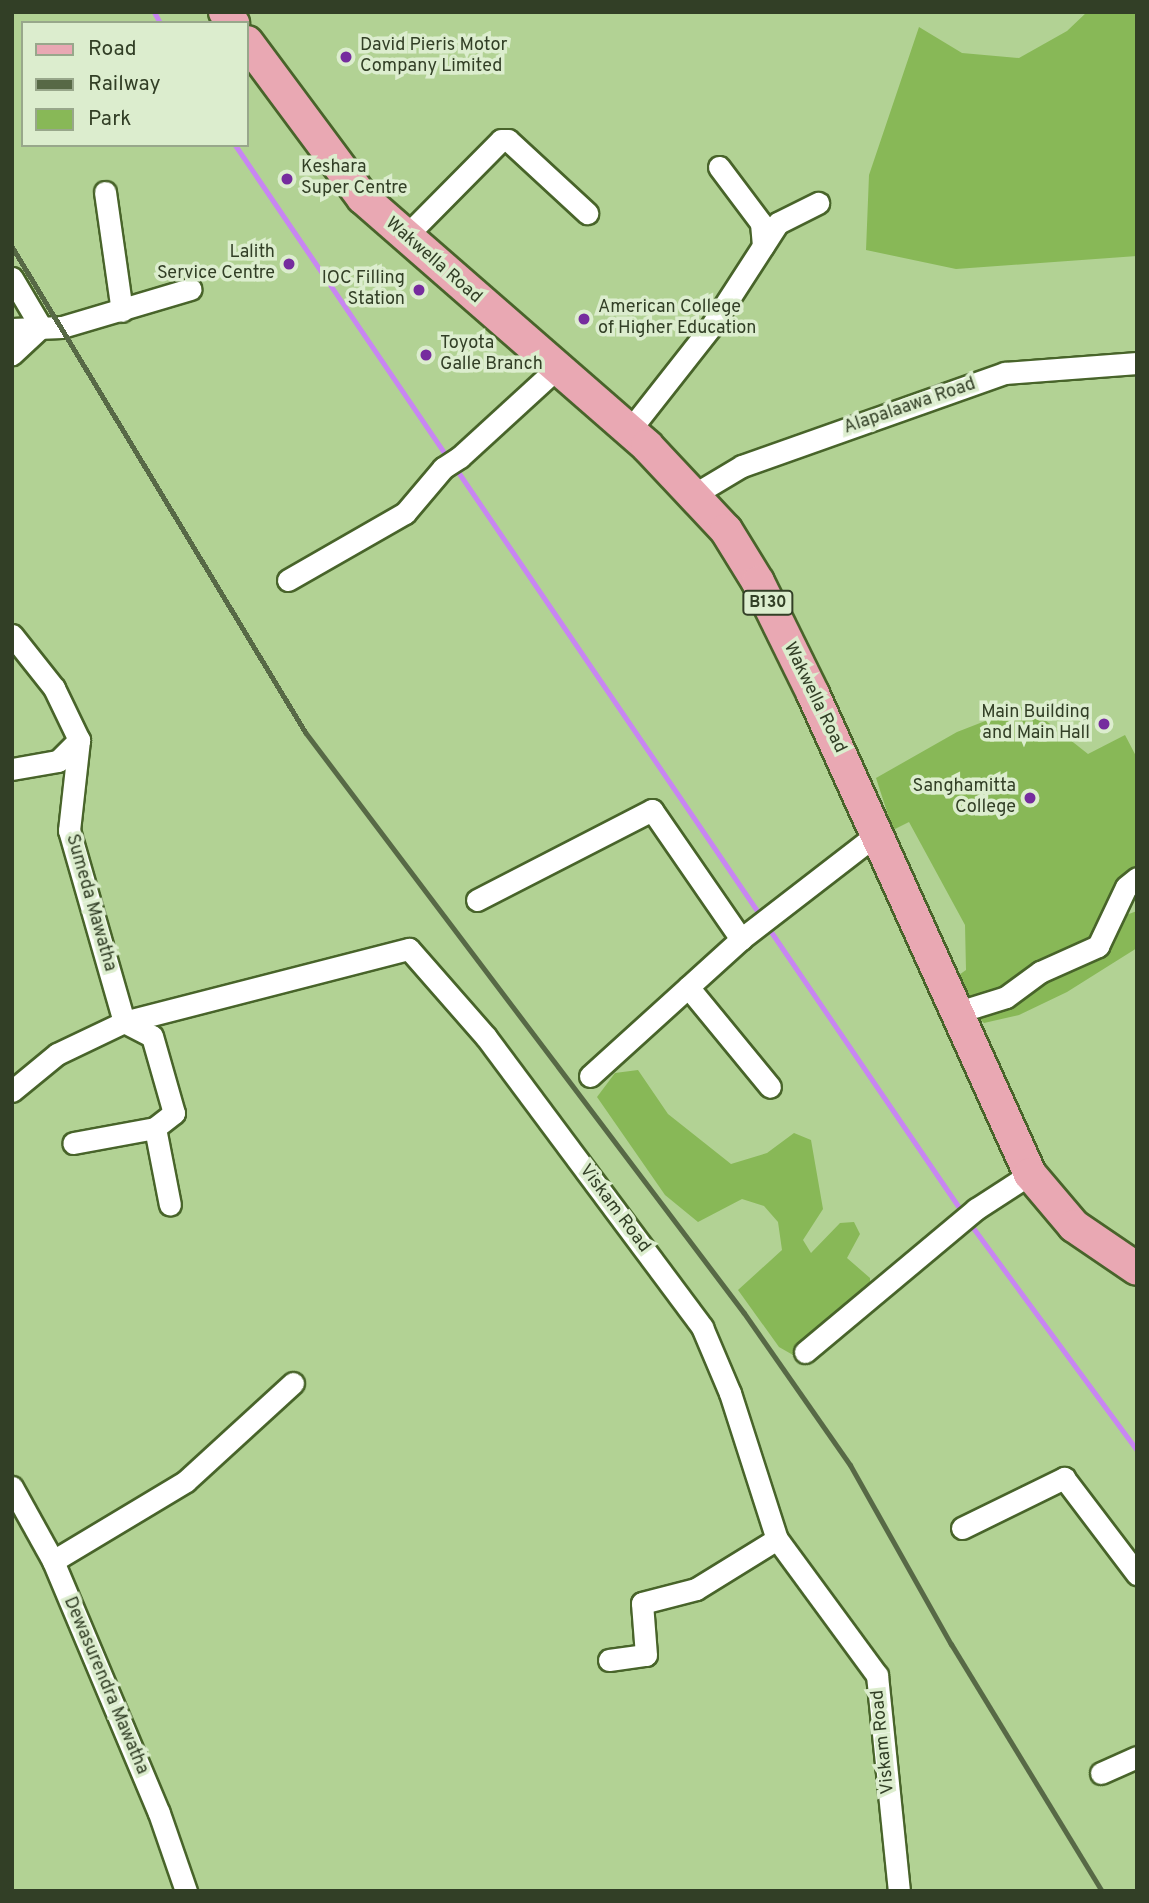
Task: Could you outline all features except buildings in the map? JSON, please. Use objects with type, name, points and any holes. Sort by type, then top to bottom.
[{"type":"main road","name":"Wakwella Road","points":[[248,43],[350,184],[405,237],[555,370],[629,431],[695,494],[726,530],[758,582],[878,834],[955,1013],[1030,1174],[1074,1226],[1137,1269]]},
{"type":"street","points":[[405,237],[500,140],[508,140],[587,213]]},
{"type":"street","points":[[719,167],[761,223],[763,246]]},
{"type":"street","points":[[105,192],[122,311]]},
{"type":"street","points":[[629,431],[710,328],[778,223],[818,203]]},
{"type":"street","points":[[12,278],[41,327]]},
{"type":"street","points":[[12,329],[62,327],[191,289]]},
{"type":"street","points":[[12,354],[41,327]]},
{"type":"street","name":"Alapalaawa Road","points":[[695,494],[742,466],[1005,373],[1137,363]]},
{"type":"street","points":[[288,580],[405,513],[452,463],[555,370]]},
{"type":"street","points":[[12,635],[54,688],[79,740],[58,761],[12,769]]},
{"type":"street","name":"Sumeda Mawatha","points":[[79,740],[69,830],[124,1022]]},
{"type":"street","points":[[477,901],[652,810],[741,939]]},
{"type":"street","points":[[590,1076],[741,939],[878,834]]},
{"type":"street","points":[[955,1013],[1006,997],[1040,972],[1098,946],[1126,887],[1137,878]]},
{"type":"street","name":"Viskam Road","points":[[12,1091],[57,1054],[124,1022],[409,949],[486,1037],[702,1327],[730,1393],[777,1539],[877,1675],[899,1891]]},
{"type":"street","points":[[688,987],[770,1087]]},
{"type":"street","points":[[73,1143],[155,1128],[174,1113],[152,1036],[124,1022]]},
{"type":"street","points":[[155,1128],[170,1205]]},
{"type":"street","points":[[805,1352],[969,1216],[1030,1174]]},
{"type":"street","points":[[53,1561],[186,1481],[293,1383]]},
{"type":"street","points":[[962,1528],[1064,1478],[1137,1574]]},
{"type":"street","name":"Dewasurendra Mawatha","points":[[12,1487],[53,1561],[159,1813],[186,1891]]},
{"type":"street","points":[[609,1660],[646,1655],[642,1603],[696,1589],[777,1539]]},
{"type":"street","points":[[1101,1773],[1137,1757]]},
{"type":"green space","points":[[1087,12],[1137,12],[1137,256],[956,269],[866,250],[869,175],[919,27],[962,53],[1019,58],[1067,31]]},
{"type":"green space","points":[[1026,705],[1088,754],[1125,735],[1137,758],[1137,877],[1125,882],[1093,927],[1137,911],[1137,948],[1067,992],[1019,1015],[984,1023],[950,991],[956,977],[966,970],[965,925],[909,822],[893,830],[876,778],[957,732]]},
{"type":"green space","points":[[638,1070],[668,1114],[731,1164],[767,1153],[794,1133],[811,1140],[823,1209],[803,1240],[811,1253],[840,1223],[854,1222],[860,1234],[847,1258],[870,1278],[870,1286],[793,1355],[779,1347],[738,1290],[782,1250],[778,1222],[764,1206],[742,1199],[698,1222],[665,1195],[597,1097],[615,1073]]},
{"type":"waterway","points":[[154,12],[159,21]]},
{"type":"waterway","points":[[236,147],[448,458]]},
{"type":"waterway","points":[[454,466],[762,918]]},
{"type":"waterway","points":[[767,926],[963,1213]]},
{"type":"waterway","points":[[968,1221],[1137,1450]]},
{"type":"railway","points":[[12,247],[305,732],[744,1313],[850,1465],[951,1644],[1102,1891]]},
{"type":"place","name":"David Pieris Motor Company Limited","points":[[346,57]]},
{"type":"place","name":"Keshara Super Centre","points":[[287,179]]},
{"type":"place","name":"Lalith Service Centre","points":[[289,264]]},
{"type":"place","name":"IOC Filling Station","points":[[419,290]]},
{"type":"place","name":"American College of Higher Education","points":[[584,319]]},
{"type":"place","name":"Toyota Galle Branch","points":[[426,355]]},
{"type":"place","name":"Main Building and Main Hall","points":[[1104,724]]},
{"type":"place","name":"Sanghamitta College","points":[[1030,798]]}]
